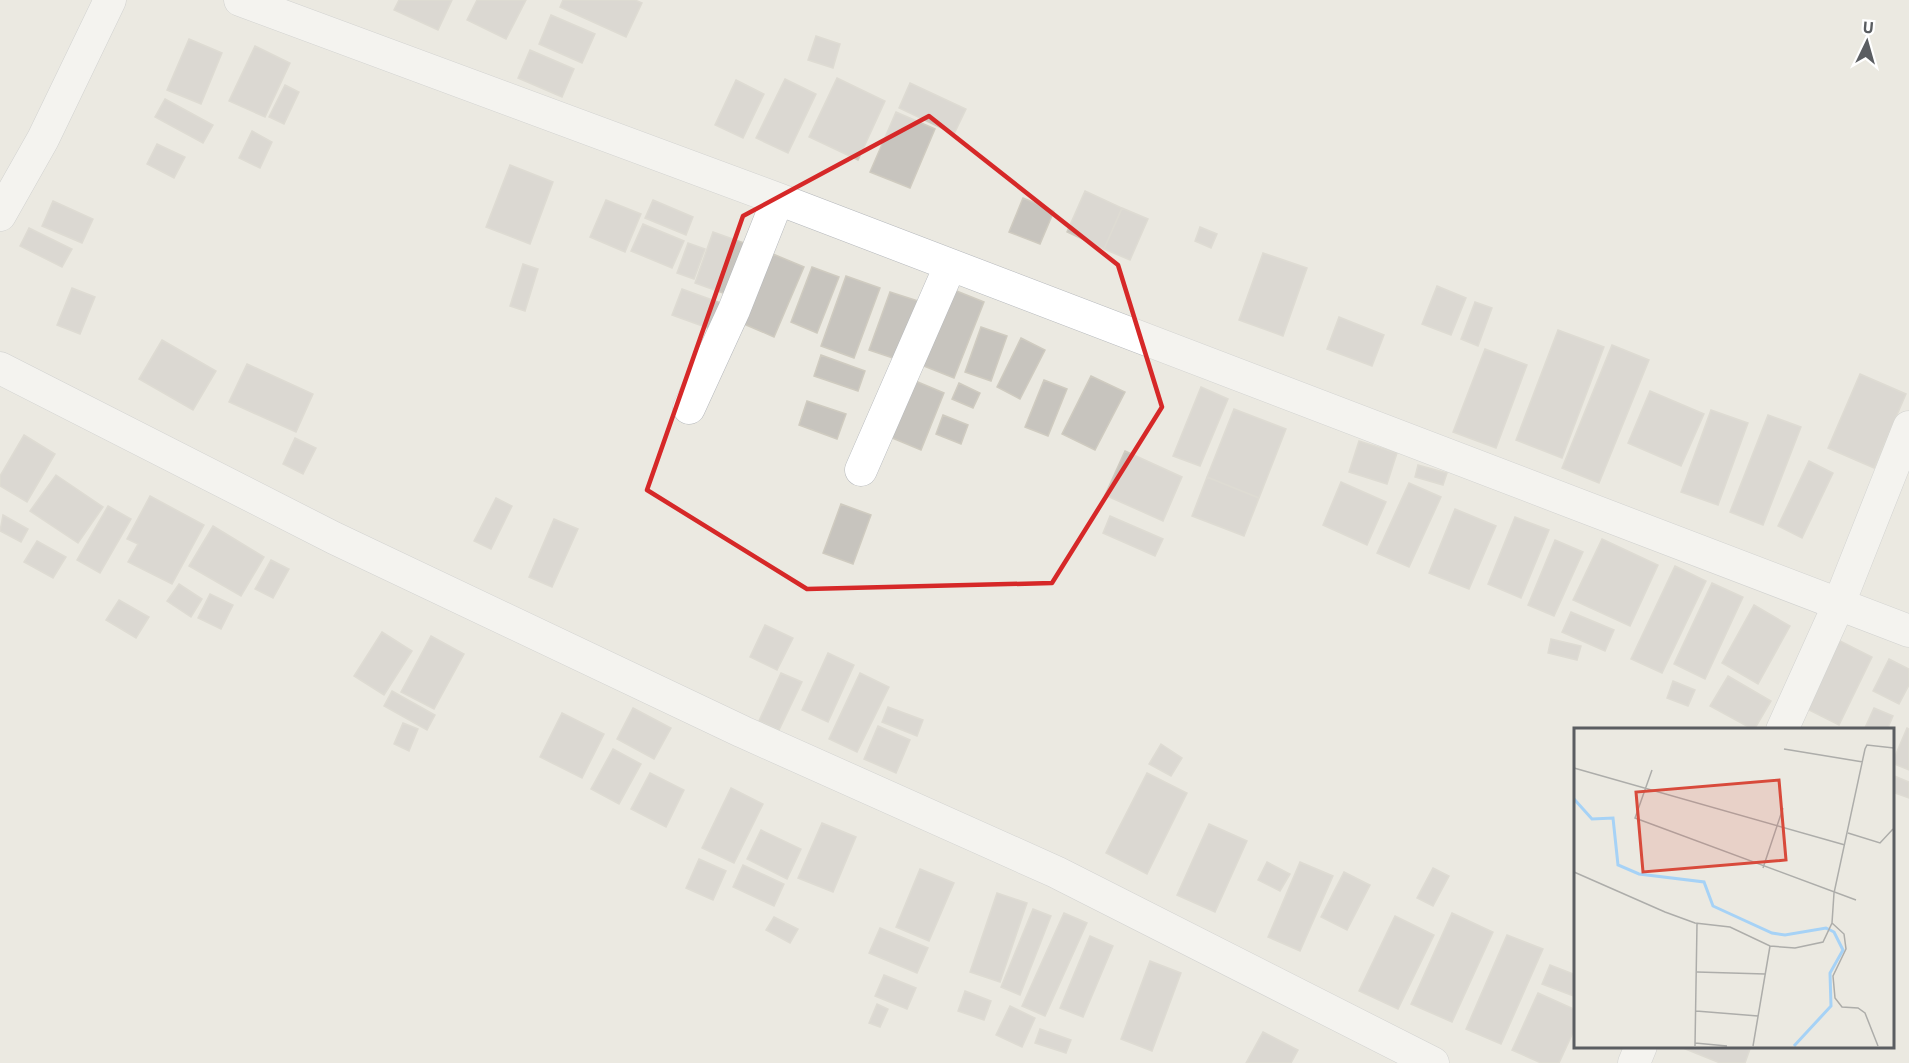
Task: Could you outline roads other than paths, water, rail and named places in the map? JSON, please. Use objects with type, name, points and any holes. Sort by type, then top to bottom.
[{"type":"street","points":[[0,215],[43,139],[110,0]]},
{"type":"street","points":[[240,0],[778,199],[1838,606],[1909,631]]},
{"type":"street","points":[[689,408],[734,310],[778,199]]},
{"type":"street","points":[[861,470],[950,266]]},
{"type":"street","points":[[0,368],[334,538],[743,732],[1056,872],[1434,1063]]},
{"type":"street","points":[[1783,728],[1838,606],[1909,427]]},
{"type":"street","points":[[1634,1063],[1641,1048]]}]
